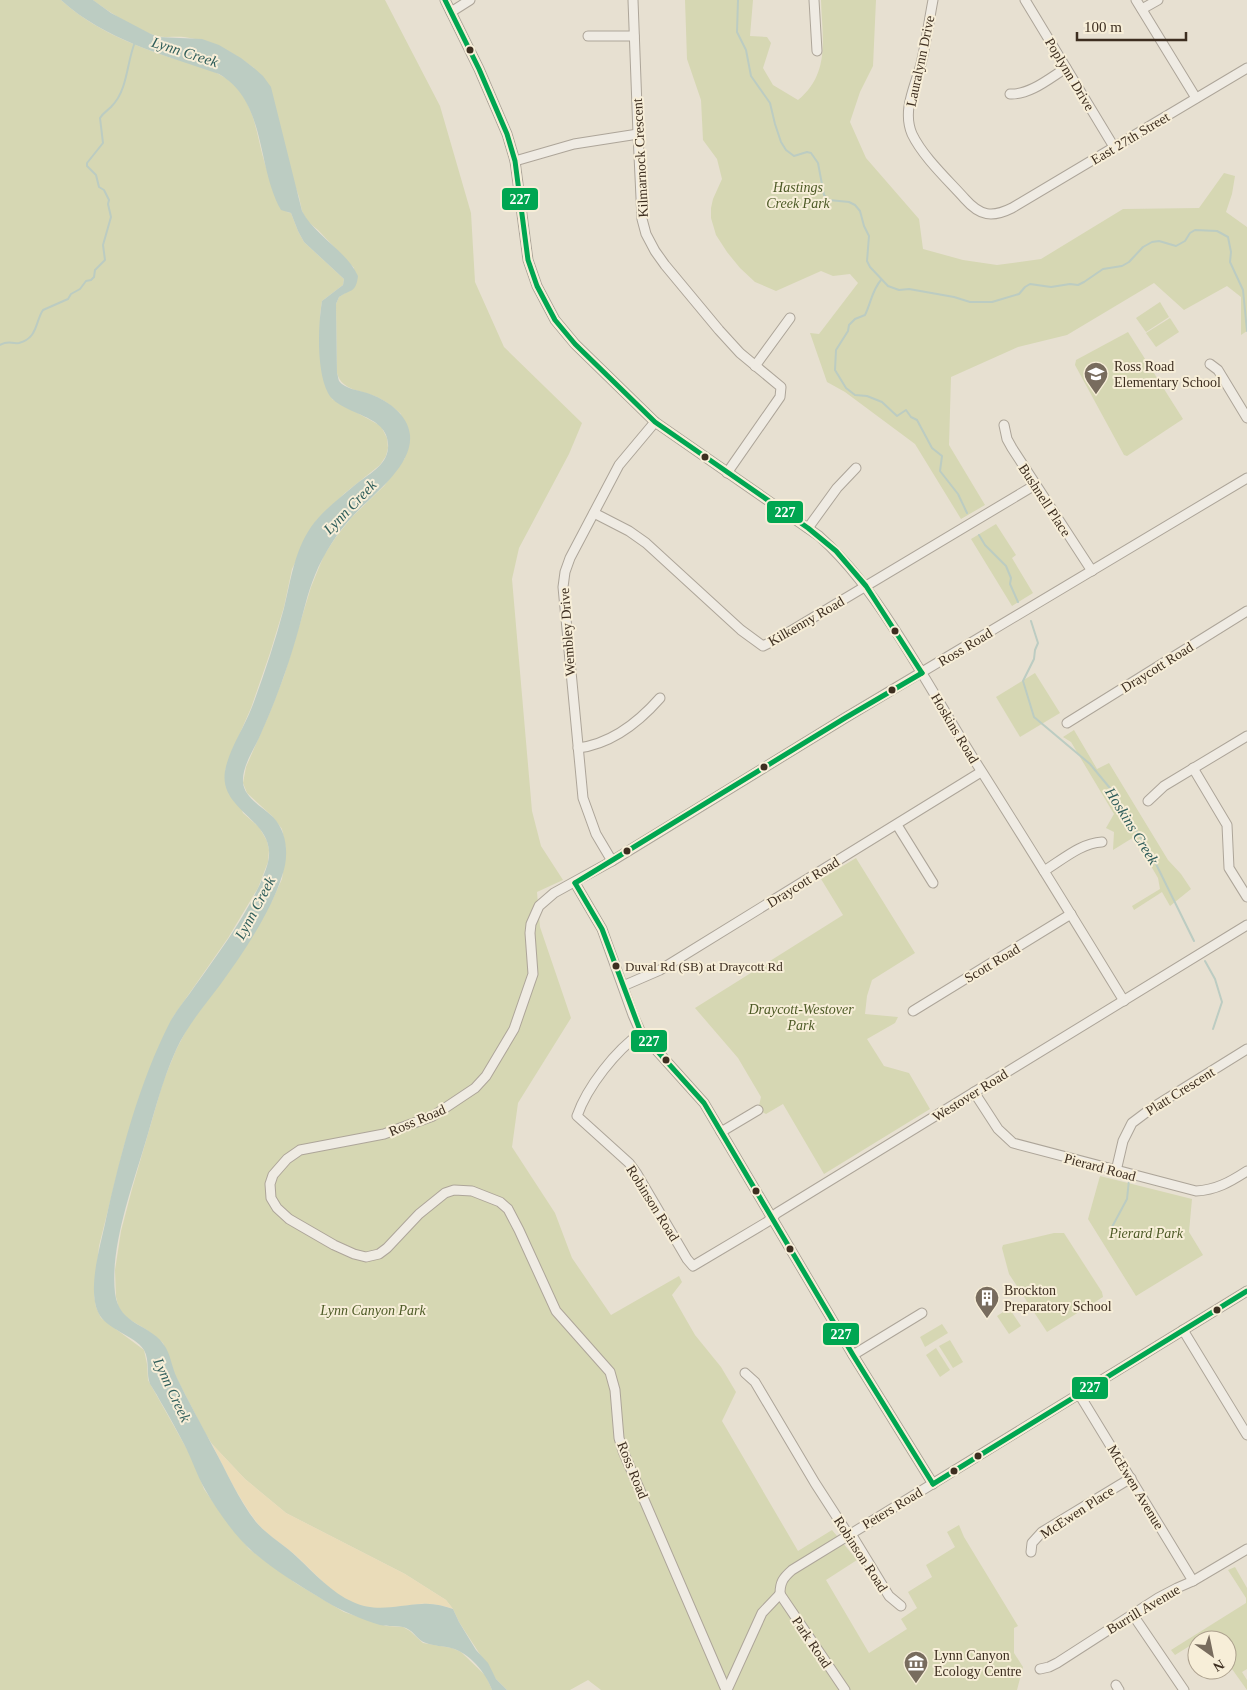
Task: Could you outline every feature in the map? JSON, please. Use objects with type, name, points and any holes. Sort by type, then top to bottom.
[{"type":"street","name":"Hoskins Road","points":[[445,0],[497,108],[507,134],[515,160],[528,260],[537,286],[555,320],[575,344],[654,422],[808,528],[836,551],[866,586],[922,673],[1124,1000]]},
{"type":"street","points":[[451,12],[470,0]]},
{"type":"street","name":"Kilmarnock Crescent","points":[[633,0],[642,219],[646,234],[655,251],[719,330],[740,354],[779,384],[781,391],[780,397],[727,473]]},
{"type":"street","points":[[814,0],[817,51]]},
{"type":"street","name":"Lauralynn Drive","points":[[933,0],[921,63],[908,108],[911,132],[924,153],[971,206],[983,213],[993,215],[1012,208]]},
{"type":"street","name":"Poplynn Drive","points":[[1025,0],[1114,147]]},
{"type":"street","points":[[1136,0],[1196,98]]},
{"type":"street","points":[[1142,9],[1158,0]]},
{"type":"street","points":[[588,36],[634,36]]},
{"type":"street","points":[[1010,94],[1030,90],[1066,68]]},
{"type":"street","name":"East 27th Street","points":[[1012,208],[1247,68]]},
{"type":"street","points":[[515,160],[574,144],[638,134]]},
{"type":"street","points":[[755,366],[790,318]]},
{"type":"street","points":[[1210,364],[1218,370],[1247,418]]},
{"type":"street","name":"Wembley Drive","points":[[612,861],[596,834],[583,798],[563,586],[570,558],[619,465],[654,422]]},
{"type":"street","name":"Bushnell Place","points":[[1004,425],[1007,439],[1012,448],[1092,571]]},
{"type":"street","points":[[808,528],[837,488],[856,468]]},
{"type":"street","name":"Ross Road","points":[[726,1690],[623,1451],[619,1438],[615,1390],[610,1372],[556,1312],[508,1209],[500,1202],[472,1191],[454,1190],[445,1193],[428,1205],[387,1248],[379,1254],[366,1257],[354,1254],[294,1223],[277,1208],[270,1198],[270,1184],[273,1175],[282,1163],[294,1153],[384,1134],[433,1116],[464,1096],[486,1076],[514,1029],[531,981],[533,962],[530,933],[534,914],[539,906],[554,893],[612,861],[837,723],[1247,478]]},
{"type":"street","name":"Kilkenny Road","points":[[594,513],[638,536],[741,630],[762,646],[779,638],[1035,485]]},
{"type":"street","name":"Draycott Road","points":[[1067,723],[1247,611]]},
{"type":"street","points":[[578,748],[594,745],[620,733],[649,710],[660,698]]},
{"type":"street","points":[[1148,801],[1164,786],[1247,736]]},
{"type":"street","points":[[1193,768],[1227,825],[1230,868],[1247,897]]},
{"type":"street","name":"Draycott Road","points":[[623,986],[660,970],[982,772]]},
{"type":"street","points":[[896,825],[933,884]]},
{"type":"street","points":[[1044,871],[1092,842],[1102,842]]},
{"type":"street","points":[[575,883],[602,929],[641,1032],[704,1103],[853,1355],[933,1484]]},
{"type":"street","name":"Scott Road","points":[[913,1011],[1072,914]]},
{"type":"street","name":"Westover Road","points":[[693,1266],[1247,925]]},
{"type":"street","name":"Robinson Road","points":[[641,1032],[628,1042],[607,1064],[583,1101],[577,1116],[629,1163],[693,1266]]},
{"type":"street","name":"Platt Crescent","points":[[1116,1171],[1123,1141],[1136,1119],[1247,1049]]},
{"type":"street","name":"Pierard Road","points":[[974,1092],[998,1129],[1013,1143],[1196,1191],[1210,1190],[1222,1186],[1247,1171]]},
{"type":"street","points":[[722,1132],[758,1110]]},
{"type":"street","name":"Peters Road","points":[[780,1594],[780,1585],[783,1578],[792,1570],[1247,1291]]},
{"type":"street","points":[[853,1355],[922,1313]]},
{"type":"street","points":[[1183,1330],[1247,1435]]},
{"type":"street","name":"Robinson Road","points":[[745,1373],[755,1382],[815,1483],[849,1534],[853,1537],[889,1596],[901,1606]]},
{"type":"street","name":"McEwen Avenue","points":[[1079,1394],[1193,1581]]},
{"type":"street","name":"McEwen Place","points":[[1031,1552],[1032,1543],[1042,1532],[1131,1478]]},
{"type":"street","name":"Burrill Avenue","points":[[1040,1669],[1057,1663],[1177,1588],[1193,1581],[1247,1549]]},
{"type":"street","name":"Ross Road","points":[[726,1690],[762,1613],[780,1594]]},
{"type":"street","name":"Park Road","points":[[780,1594],[843,1686]]},
{"type":"street","points":[[1133,1615],[1184,1690]]},
{"type":"green space","points":[[0,0],[61,0],[83,17],[108,32],[147,49],[212,71],[231,82],[238,89],[249,106],[267,170],[287,212],[291,213],[304,242],[344,279],[343,285],[322,301],[320,315],[321,364],[332,399],[381,426],[387,438],[388,448],[386,456],[380,465],[345,493],[316,521],[292,569],[284,607],[270,653],[251,708],[225,771],[243,813],[259,827],[267,841],[269,850],[268,862],[258,888],[228,938],[173,1017],[147,1077],[124,1146],[99,1246],[94,1295],[96,1307],[101,1318],[144,1350],[148,1380],[193,1460],[204,1489],[249,1549],[297,1584],[344,1612],[386,1626],[403,1627],[423,1643],[452,1648],[461,1652],[486,1676],[492,1690],[0,1690]]},
{"type":"green space","name":"Lynn Canyon Park","points":[[93,0],[385,0],[440,106],[471,213],[475,282],[504,347],[582,423],[569,454],[519,548],[512,579],[532,811],[541,846],[563,880],[537,892],[540,927],[571,1018],[518,1103],[512,1147],[555,1213],[572,1258],[611,1315],[679,1276],[682,1282],[672,1295],[695,1335],[721,1367],[736,1392],[722,1421],[798,1551],[832,1530],[857,1560],[826,1580],[869,1653],[907,1629],[901,1619],[917,1608],[908,1592],[932,1577],[926,1565],[955,1547],[947,1532],[959,1525],[964,1537],[1018,1626],[1014,1628],[1014,1653],[1023,1667],[1017,1690],[601,1690],[588,1680],[570,1690],[507,1690],[496,1679],[446,1600],[405,1574],[286,1513],[245,1479],[212,1444],[205,1433],[174,1373],[163,1343],[147,1330],[127,1318],[119,1309],[116,1297],[115,1270],[121,1231],[163,1082],[189,1025],[242,952],[272,901],[282,879],[286,850],[282,829],[272,816],[247,793],[243,783],[246,767],[284,676],[311,587],[324,555],[352,517],[384,486],[405,458],[401,414],[379,398],[354,390],[344,384],[337,373],[336,304],[339,297],[345,293],[354,268],[307,221],[302,211],[299,197],[254,68],[230,52],[213,44],[184,37],[160,37],[150,34],[124,21]]},
{"type":"green space","name":"Hastings Creek Park","points":[[685,0],[753,0],[750,36],[767,37],[771,43],[763,68],[773,85],[798,100],[809,89],[816,78],[820,66],[823,41],[821,0],[876,0],[873,66],[860,92],[850,122],[866,158],[919,219],[923,249],[963,260],[997,265],[1041,259],[1123,209],[1199,208],[1224,173],[1235,176],[1226,212],[1247,227],[1247,331],[1241,335],[1241,297],[1227,286],[1184,310],[1154,283],[1067,335],[1018,347],[951,377],[949,445],[985,505],[961,519],[915,444],[845,392],[827,382],[810,333],[819,334],[858,283],[850,274],[833,276],[821,271],[776,291],[755,282],[740,268],[716,235],[711,218],[711,208],[722,179],[717,159],[703,140],[701,100],[687,59]]},
{"type":"green space","points":[[1160,302],[1169,317],[1146,332],[1136,318]]},
{"type":"green space","points":[[1170,318],[1179,332],[1156,347],[1146,333]]},
{"type":"green space","points":[[1128,332],[1183,419],[1127,456],[1124,455],[1075,365],[1076,360]]},
{"type":"green space","points":[[996,524],[1016,555],[1012,558],[1033,593],[1012,606],[971,539]]},
{"type":"green space","points":[[1035,673],[1060,713],[1020,737],[996,697]]},
{"type":"green space","points":[[1074,730],[1097,769],[1109,763],[1168,860],[1191,889],[1170,906],[1162,892],[1134,910],[1132,906],[1160,889],[1158,878],[1134,837],[1113,850],[1114,832],[1106,828],[1114,814],[1071,742],[1063,737]]},
{"type":"green space","name":"Draycott-Westover Park","points":[[856,858],[915,953],[872,980],[867,996],[865,1014],[898,1017],[895,1023],[867,1039],[884,1066],[909,1073],[930,1109],[824,1174],[783,1104],[766,1114],[758,1110],[761,1097],[738,1058],[695,1008],[843,915],[821,879]]},
{"type":"green space","name":"Pierard Park","points":[[1100,1176],[1192,1199],[1189,1232],[1203,1255],[1136,1296],[1088,1219]]},
{"type":"green space","points":[[1054,1233],[1064,1233],[1102,1292],[1103,1297],[1047,1332],[1009,1274],[1002,1248],[1003,1245]]},
{"type":"green space","points":[[1009,1308],[1021,1326],[1009,1334],[997,1316]]},
{"type":"green space","points":[[942,1324],[948,1333],[925,1347],[920,1337]]},
{"type":"green space","points":[[950,1340],[963,1362],[953,1368],[939,1346]]},
{"type":"green space","points":[[936,1348],[950,1370],[940,1377],[926,1355]]},
{"type":"green space","points":[[1235,1567],[1247,1588],[1247,1669],[1242,1672],[1247,1680],[1247,1690],[1237,1676],[1237,1630],[1203,1630],[1246,1603],[1246,1598],[1228,1570]]},
{"type":"green space","points":[[1187,1640],[1187,1648],[1175,1655],[1171,1650]]},
{"type":"sand","points":[[212,1444],[245,1479],[286,1513],[405,1574],[446,1600],[453,1609],[441,1605],[428,1604],[373,1608],[355,1604],[345,1599],[326,1585],[293,1553],[259,1525],[237,1493]]},
{"type":"water","name":"Lynn Creek","points":[[61,0],[93,0],[111,13],[158,37],[202,39],[219,45],[241,58],[263,76],[271,87],[302,211],[315,228],[346,258],[358,276],[354,288],[339,297],[336,304],[337,373],[339,381],[348,388],[367,393],[395,408],[405,420],[410,435],[409,447],[398,469],[336,536],[322,559],[310,590],[280,687],[265,726],[246,765],[243,776],[244,788],[250,797],[278,823],[286,845],[286,861],[271,904],[255,933],[229,973],[191,1024],[180,1041],[171,1062],[158,1098],[123,1219],[116,1257],[115,1293],[118,1304],[129,1319],[153,1334],[166,1348],[177,1378],[190,1404],[233,1485],[256,1522],[331,1588],[353,1602],[379,1608],[426,1604],[453,1609],[476,1650],[488,1663],[496,1679],[507,1690],[492,1690],[486,1677],[465,1654],[451,1648],[426,1643],[406,1628],[380,1625],[345,1611],[288,1578],[253,1552],[227,1523],[203,1485],[184,1444],[150,1384],[147,1358],[144,1350],[134,1340],[107,1323],[98,1312],[95,1302],[94,1279],[98,1253],[125,1143],[149,1069],[173,1017],[238,924],[260,884],[268,864],[269,851],[266,840],[253,821],[229,794],[225,784],[225,771],[265,671],[281,621],[297,556],[305,537],[315,521],[355,485],[376,470],[384,460],[388,448],[387,437],[382,428],[373,421],[334,401],[324,384],[320,363],[319,339],[322,301],[343,285],[344,279],[304,242],[291,213],[281,210],[273,193],[259,136],[245,101],[234,86],[219,74],[156,53],[116,36],[78,14]]},
{"type":"waterway","points":[[738,0],[737,32],[746,50],[751,76],[770,103],[781,142],[786,150],[794,156],[807,152],[811,153],[818,163],[824,195],[829,200],[849,202],[860,211],[869,236],[867,261],[870,267],[888,286],[899,290],[909,289],[954,297],[970,302],[992,302],[1019,294],[1030,284],[1051,287],[1070,284],[1078,285],[1103,269],[1122,266],[1129,262],[1143,247],[1152,242],[1159,241],[1176,246],[1185,241],[1190,233],[1195,230],[1217,231],[1228,237],[1231,252],[1230,262],[1243,290],[1247,331]]},
{"type":"waterway","points":[[0,345],[8,342],[19,343],[30,337],[43,310],[68,299],[86,281],[94,277],[95,270],[105,260],[103,245],[111,217],[109,200],[104,190],[99,187],[96,175],[87,166],[87,163],[103,143],[100,118],[113,105],[121,92],[135,42]]},
{"type":"waterway","name":"Hoskins Creek","points":[[881,280],[865,315],[855,319],[849,325],[848,331],[836,350],[835,370],[846,388],[855,395],[867,396],[882,402],[897,416],[906,410],[911,417],[917,420],[932,448],[942,456],[940,471],[958,494],[967,513]]},
{"type":"waterway","name":"Hoskins Creek","points":[[979,535],[985,545],[1006,566],[1011,578],[1010,584],[1018,602]]},
{"type":"waterway","name":"Hoskins Creek","points":[[1031,621],[1038,643],[1034,659],[1023,681],[1034,717],[1090,764],[1114,793],[1155,862],[1194,941]]},
{"type":"waterway","name":"Hoskins Creek","points":[[1205,961],[1215,979],[1222,1002],[1213,1029]]},
{"type":"waterway","points":[[1112,1227],[1127,1199],[1129,1180]]},
{"type":"transit line","name":"227","points":[[445,0],[479,69],[507,134],[515,161],[528,260],[537,286],[555,320],[575,344],[655,422],[808,528],[836,551],[866,586],[922,673]]},
{"type":"transit line","name":"227","points":[[575,883],[922,673]]},
{"type":"transit line","name":"227","points":[[575,883],[602,929],[641,1033],[704,1103],[853,1355],[933,1484]]},
{"type":"transit line","name":"227","points":[[933,1484],[1247,1291]]},
{"type":"place","name":"Ross Road Elementary School","points":[[1096,395]]},
{"type":"place","name":"Duval Rd (SB) at Draycott Rd","points":[[616,966]]},
{"type":"place","name":"Brockton Preparatory School","points":[[987,1319]]},
{"type":"place","name":"Lynn Canyon Ecology Centre","points":[[916,1684]]}]
